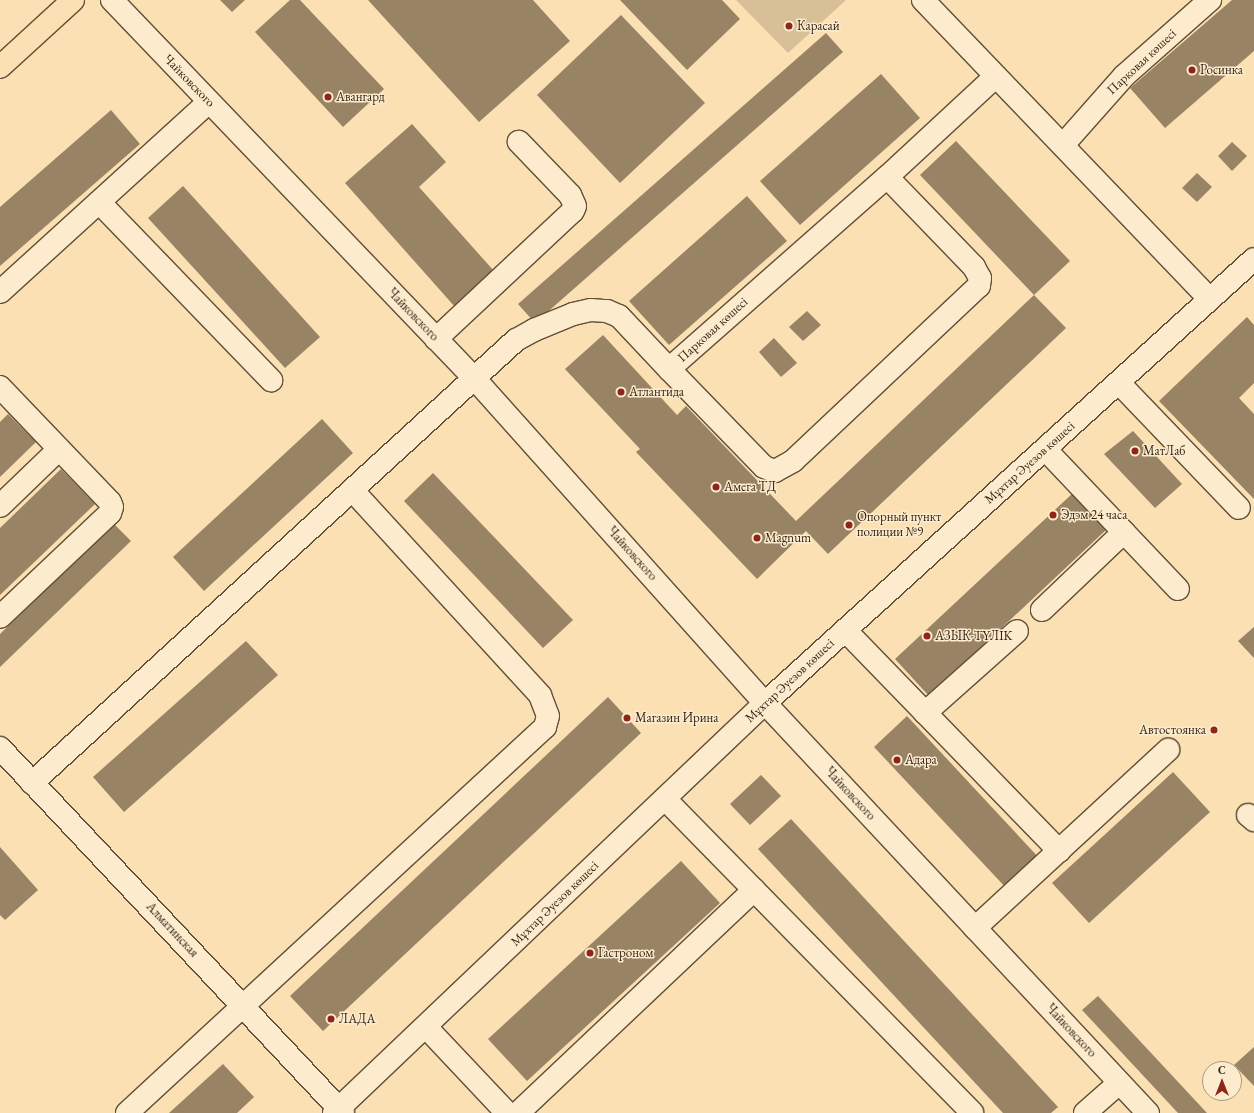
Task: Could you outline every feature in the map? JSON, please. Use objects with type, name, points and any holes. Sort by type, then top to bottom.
[{"type":"main road","points":[[0,67],[73,0]]},
{"type":"street","name":"Чайковского","points":[[112,0],[474,378],[765,702],[1148,1113]]},
{"type":"street","points":[[923,0],[995,77],[1063,145],[1210,299]]},
{"type":"street","name":"Парковая көшесі","points":[[1063,145],[1124,76],[1210,0]]},
{"type":"street","name":"Парковая көшесі","points":[[32,782],[516,340],[534,330],[573,314],[591,310],[607,311],[619,316],[670,369],[887,177],[995,77]]},
{"type":"street","points":[[0,292],[209,102]]},
{"type":"street","points":[[436,339],[573,211],[575,206],[570,195],[518,142]]},
{"type":"street","points":[[670,369],[764,468],[774,471],[793,461],[979,286],[980,278],[974,267],[887,177]]},
{"type":"street","points":[[100,202],[271,380]]},
{"type":"street","name":"Мұхтар Әуезов көшесі","points":[[339,1111],[765,702],[1254,259]]},
{"type":"street","points":[[1119,382],[1239,508]]},
{"type":"street","points":[[0,387],[110,502],[112,510],[0,617]]},
{"type":"street","points":[[0,506],[60,449]]},
{"type":"street","points":[[1045,449],[1178,589]]},
{"type":"street","points":[[127,1113],[546,727],[547,711],[540,695],[352,490]]},
{"type":"street","points":[[1042,610],[1124,532]]},
{"type":"street","points":[[845,630],[1059,851]]},
{"type":"street","points":[[926,713],[1017,631]]},
{"type":"street","name":"Алматинская","points":[[0,748],[243,1006],[339,1111]]},
{"type":"street","points":[[975,928],[1168,750]]},
{"type":"street","points":[[665,799],[972,1113]]},
{"type":"street","points":[[518,1113],[754,890]]},
{"type":"street","points":[[426,1027],[507,1113]]},
{"type":"street","points":[[1085,1113],[1120,1083]]},
{"type":"shaded area","name":"Карасай","points":[[736,0],[846,0],[788,53]]},
{"type":"building","points":[[220,0],[245,0],[232,12]]},
{"type":"building","name":"Авангард","points":[[290,0],[300,0],[384,89],[343,127],[255,32]]},
{"type":"building","points":[[368,0],[533,0],[570,41],[479,122]]},
{"type":"building","points":[[620,0],[722,0],[740,19],[687,70]]},
{"type":"building","name":"Росинка","points":[[1232,0],[1254,0],[1254,51],[1165,128],[1130,88]]},
{"type":"building","points":[[621,15],[705,103],[620,183],[537,95]]},
{"type":"building","points":[[826,33],[843,52],[535,323],[518,304]]},
{"type":"building","points":[[881,74],[920,118],[800,225],[760,181]]},
{"type":"building","points":[[111,110],[140,144],[0,266],[0,207]]},
{"type":"building","points":[[412,124],[446,162],[419,187],[494,271],[455,307],[345,183]]},
{"type":"building","points":[[956,141],[1070,261],[1034,295],[920,175]]},
{"type":"building","points":[[1232,142],[1247,156],[1232,171],[1218,156]]},
{"type":"building","points":[[1197,173],[1212,187],[1197,202],[1182,188]]},
{"type":"building","points":[[183,186],[320,337],[285,368],[148,218]]},
{"type":"building","points":[[747,196],[787,241],[669,345],[629,301]]},
{"type":"building","points":[[1034,295],[1066,328],[828,554],[806,531],[757,579],[636,452],[640,449],[565,369],[603,335],[677,415],[686,406],[796,521]]},
{"type":"building","points":[[807,311],[821,325],[803,341],[789,327]]},
{"type":"building","points":[[1247,317],[1254,325],[1254,383],[1239,398],[1254,414],[1254,499],[1159,401]]},
{"type":"building","points":[[774,338],[797,363],[781,377],[759,352]]},
{"type":"building","points":[[8,414],[36,442],[0,477],[0,422]]},
{"type":"building","points":[[322,419],[353,453],[204,591],[173,557]]},
{"type":"building","points":[[1133,431],[1182,484],[1155,508],[1104,454]]},
{"type":"building","points":[[61,469],[95,504],[0,595],[0,528]]},
{"type":"building","points":[[433,473],[573,620],[543,648],[404,501]]},
{"type":"building","points":[[1073,493],[1107,529],[929,696],[895,659]]},
{"type":"building","points":[[114,524],[131,541],[0,667],[0,634]]},
{"type":"building","points":[[1254,627],[1254,658],[1238,641]]},
{"type":"building","points":[[246,641],[278,675],[124,812],[93,777]]},
{"type":"building","points":[[608,697],[641,733],[323,1031],[290,996]]},
{"type":"building","points":[[907,716],[1041,860],[1008,890],[874,747]]},
{"type":"building","points":[[1173,772],[1210,812],[1089,923],[1052,883]]},
{"type":"building","points":[[761,775],[781,796],[750,825],[730,804]]},
{"type":"building","points":[[791,819],[1058,1107],[1051,1113],[1003,1113],[758,849]]},
{"type":"building","points":[[0,847],[38,890],[5,920],[0,915]]},
{"type":"building","points":[[681,861],[720,903],[527,1081],[488,1039]]},
{"type":"building","points":[[1098,996],[1207,1113],[1178,1113],[1082,1010]]},
{"type":"building","points":[[1254,1047],[1254,1086],[1242,1073],[1242,1061],[1238,1061]]},
{"type":"building","points":[[223,1064],[254,1097],[237,1113],[169,1113]]},
{"type":"place","name":"Карасай","points":[[789,26]]},
{"type":"place","name":"Росинка","points":[[1192,70]]},
{"type":"place","name":"Авангард","points":[[328,97]]},
{"type":"place","name":"Атлантида","points":[[621,392]]},
{"type":"place","name":"МатЛаб","points":[[1135,451]]},
{"type":"place","name":"Амега ТД","points":[[716,487]]},
{"type":"place","name":"Эдэм 24 часа","points":[[1053,515]]},
{"type":"place","name":"Опорный пункт полиции №9","points":[[849,525]]},
{"type":"place","name":"Magnum","points":[[757,538]]},
{"type":"place","name":"АЗЫК-TYЛIK","points":[[927,636]]},
{"type":"place","name":"Магазин Ирина","points":[[627,718]]},
{"type":"place","name":"Автостоянка","points":[[1214,730]]},
{"type":"place","name":"Адара","points":[[897,760]]},
{"type":"place","name":"Гастроном","points":[[590,953]]},
{"type":"place","name":"ЛАДА","points":[[331,1019]]}]
